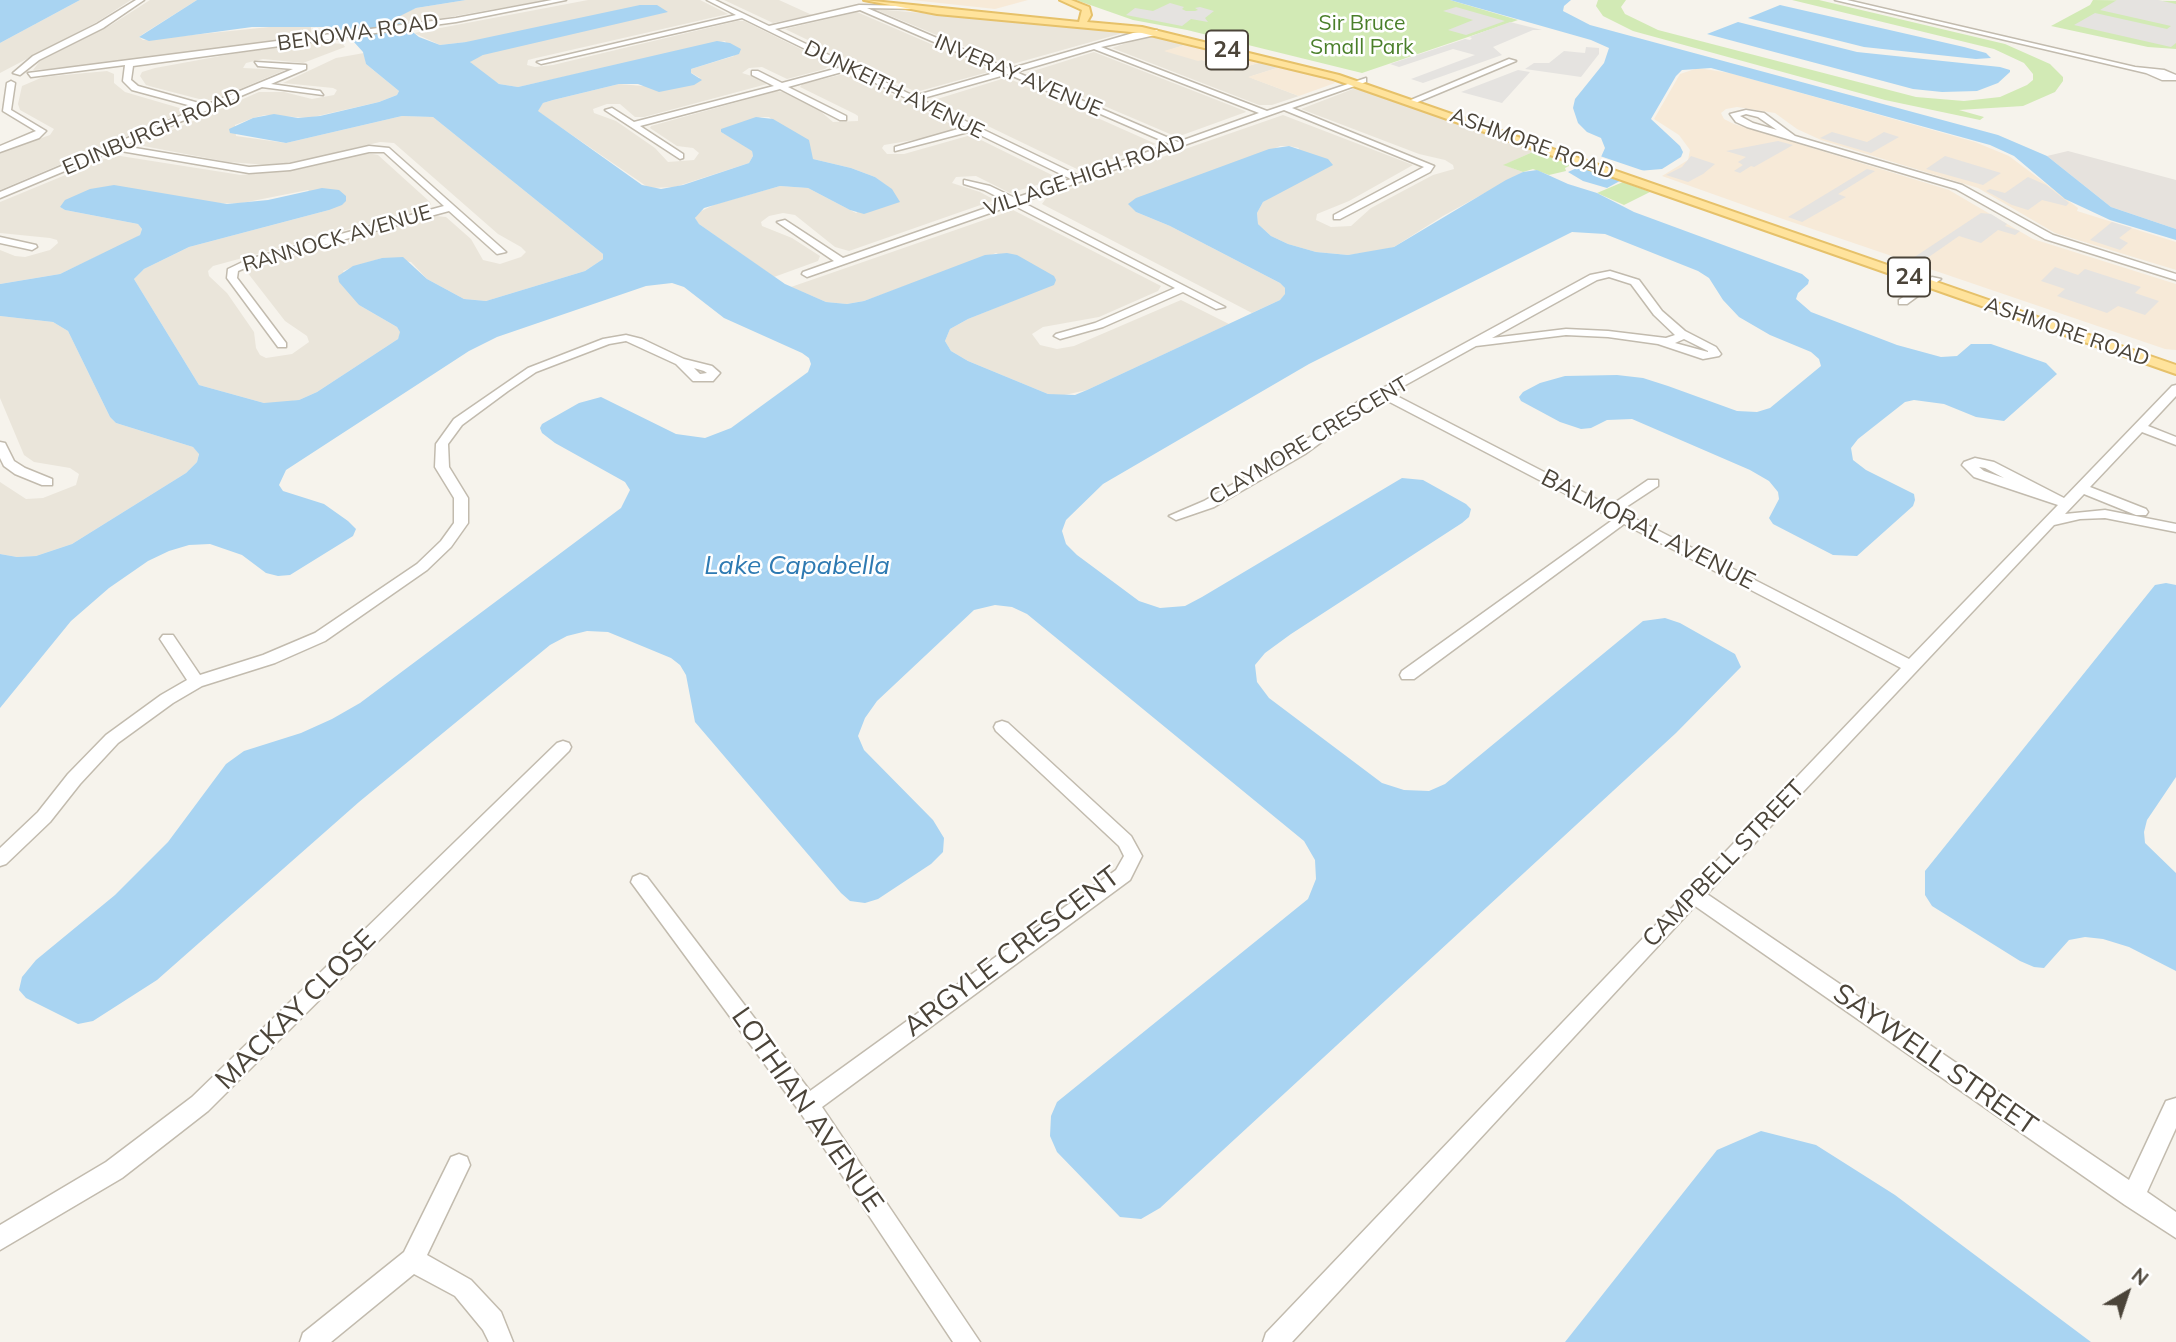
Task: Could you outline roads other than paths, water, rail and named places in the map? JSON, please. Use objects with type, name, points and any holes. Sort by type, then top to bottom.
[{"type":"main road","name":"ASHMORE ROAD","points":[[889,0],[1176,32],[1358,81],[2176,370]]},
{"type":"main road","points":[[1064,0],[1086,9],[1083,21]]},
{"type":"main road","name":"ASHMORE ROAD","points":[[864,2],[1083,21],[1133,31],[1157,32],[1358,81]]},
{"type":"main road","name":"ASHMORE ROAD","points":[[1932,282],[2176,362]]},
{"type":"street","points":[[0,84],[36,58],[100,26],[141,0]]},
{"type":"street","name":"BENOWA ROAD","points":[[497,13],[563,0]]},
{"type":"street","name":"DUNKEITH AVENUE","points":[[710,0],[1077,179]]},
{"type":"street","points":[[1838,0],[2166,76],[2176,87]]},
{"type":"street","name":"BENOWA ROAD","points":[[209,54],[572,1]]},
{"type":"street","points":[[769,28],[864,2]]},
{"type":"street","name":"INVERAY AVENUE","points":[[864,2],[1009,72],[1177,144]]},
{"type":"street","points":[[541,62],[743,16]]},
{"type":"street","points":[[912,99],[1094,47],[1133,31]]},
{"type":"street","name":"BENOWA ROAD","points":[[128,68],[260,46]]},
{"type":"street","points":[[1094,47],[1266,113]]},
{"type":"street","points":[[9,79],[94,68],[128,68],[209,54]]},
{"type":"street","points":[[1414,100],[1512,61]]},
{"type":"street","name":"EDINBURGH ROAD","points":[[0,195],[303,67],[258,64]]},
{"type":"street","points":[[2166,76],[2176,65]]},
{"type":"street","points":[[128,68],[127,81],[135,88],[208,108]]},
{"type":"street","points":[[634,125],[849,68]]},
{"type":"street","points":[[17,73],[31,75]]},
{"type":"street","points":[[755,73],[783,85],[842,118]]},
{"type":"street","points":[[0,149],[43,131],[4,112],[9,79]]},
{"type":"street","name":"VILLAGE HIGH ROAD","points":[[807,274],[1358,81]]},
{"type":"street","points":[[264,85],[320,93]]},
{"type":"street","points":[[1283,107],[1429,166],[1427,170],[1337,217]]},
{"type":"street","points":[[610,110],[680,156]]},
{"type":"street","points":[[1791,136],[1763,116],[1746,111],[1734,114],[1746,123],[1959,187],[2038,232],[2176,277]]},
{"type":"street","points":[[898,149],[972,128]]},
{"type":"street","points":[[114,147],[249,170],[290,167],[362,150],[382,149],[391,153],[501,252]]},
{"type":"street","points":[[967,182],[1014,201],[1220,307]]},
{"type":"street","name":"RANNOCK AVENUE","points":[[282,345],[232,278],[233,269],[253,261],[451,207]]},
{"type":"street","points":[[782,222],[841,261]]},
{"type":"street","points":[[0,240],[32,247]]},
{"type":"street","name":"CLAYMORE CRESCENT","points":[[1176,516],[1209,504],[1300,450],[1363,404],[1594,276],[1610,274],[1628,278],[1641,286],[1658,313],[1681,333],[1712,349],[1715,354],[1703,356],[1658,341],[1566,332],[1477,343]]},
{"type":"street","points":[[1903,302],[1932,282]]},
{"type":"street","points":[[1060,336],[1099,324],[1184,288]]},
{"type":"street","points":[[1515,321],[1535,335]]},
{"type":"street","name":"CLAYMORE CRESCENT","points":[[1658,341],[1675,340],[1681,333]]},
{"type":"street","points":[[0,859],[44,817],[74,779],[112,739],[167,699],[196,682],[269,659],[320,637],[430,559],[446,544],[461,523],[461,498],[442,467],[442,444],[458,422],[504,388],[532,370],[607,341],[626,338],[638,341],[680,362]]},
{"type":"street","name":"CAMPBELL STREET","points":[[1275,1342],[1694,895],[2049,522],[2059,500],[2081,488],[2176,389]]},
{"type":"street","name":"BALMORAL AVENUE","points":[[1383,394],[1912,667]]},
{"type":"street","points":[[2139,427],[2176,441]]},
{"type":"street","points":[[0,446],[9,463],[20,471],[47,482]]},
{"type":"street","points":[[1975,462],[1989,465],[2059,500],[1979,474],[1969,465],[1975,462]]},
{"type":"street","points":[[1408,675],[1618,514],[1653,483]]},
{"type":"street","points":[[2081,488],[2176,527]]},
{"type":"street","points":[[2049,522],[2080,515],[2105,514],[2176,527]]},
{"type":"street","points":[[169,639],[196,682]]},
{"type":"street","name":"ARGYLE CRESCENT","points":[[808,1105],[1123,875],[1133,856],[1125,841],[1002,727]]},
{"type":"street","name":"MACKAY CLOSE","points":[[0,1238],[114,1170],[200,1104],[563,747]]},
{"type":"street","name":"LOTHIAN AVENUE","points":[[640,882],[808,1105],[968,1342]]},
{"type":"street","name":"SAYWELL STREET","points":[[1694,895],[2176,1226]]},
{"type":"street","points":[[2133,1197],[2174,1108]]},
{"type":"street","points":[[312,1342],[412,1260],[459,1165]]},
{"type":"street","points":[[412,1260],[463,1288],[492,1321],[501,1342]]},
{"type":"water","points":[[0,0],[80,0],[0,43]]},
{"type":"water","name":"Lake Capabella","points":[[197,0],[466,0],[416,8],[400,16],[400,22],[419,37],[440,45],[466,42],[640,5],[657,5],[668,12],[483,55],[470,62],[499,84],[518,87],[717,41],[730,43],[741,49],[739,54],[691,69],[691,73],[702,80],[694,85],[659,92],[638,84],[619,84],[543,103],[538,111],[642,185],[661,189],[683,185],[749,163],[753,156],[752,151],[721,132],[721,129],[756,117],[773,119],[809,140],[813,159],[875,177],[892,189],[900,202],[864,214],[850,210],[808,188],[780,186],[704,208],[695,218],[699,224],[785,284],[826,302],[847,304],[864,301],[985,255],[1017,255],[1054,276],[1054,285],[968,319],[950,329],[945,341],[951,351],[968,361],[1048,394],[1075,395],[1280,300],[1285,294],[1285,288],[1280,283],[1170,226],[1136,212],[1128,204],[1136,198],[1269,149],[1289,146],[1328,159],[1333,165],[1263,202],[1257,213],[1258,224],[1271,236],[1288,244],[1316,252],[1348,255],[1394,247],[1506,180],[1523,172],[1537,170],[1597,193],[1634,212],[1802,274],[1809,280],[1796,299],[1811,312],[1897,345],[1941,357],[1957,356],[1971,344],[1991,344],[2046,363],[2057,374],[2004,421],[1976,417],[1944,404],[1914,400],[1905,402],[1858,439],[1851,448],[1853,460],[1866,470],[1914,494],[1915,500],[1913,506],[1857,556],[1833,555],[1773,524],[1769,518],[1779,499],[1778,492],[1769,481],[1750,470],[1632,419],[1607,420],[1591,428],[1581,429],[1560,422],[1521,401],[1519,397],[1523,392],[1540,383],[1565,376],[1617,375],[1643,378],[1737,411],[1757,412],[1770,408],[1821,366],[1819,359],[1811,352],[1770,335],[1739,317],[1723,300],[1709,278],[1698,271],[1605,234],[1572,232],[1309,364],[1103,484],[1066,520],[1062,531],[1066,544],[1139,601],[1160,608],[1185,606],[1202,597],[1402,478],[1423,480],[1471,509],[1469,517],[1462,523],[1291,634],[1265,653],[1255,665],[1257,682],[1269,698],[1382,783],[1404,790],[1429,791],[1445,784],[1643,621],[1665,618],[1680,623],[1735,654],[1741,667],[1676,733],[1160,1208],[1141,1219],[1120,1217],[1057,1152],[1050,1136],[1051,1116],[1057,1102],[1308,899],[1316,879],[1315,860],[1304,841],[1027,614],[1012,607],[995,605],[974,610],[877,701],[865,718],[858,736],[864,750],[933,820],[944,838],[943,852],[931,864],[878,899],[865,903],[850,901],[841,893],[695,722],[686,675],[680,665],[671,658],[608,632],[587,631],[567,636],[550,645],[359,802],[157,980],[93,1021],[78,1024],[26,998],[19,990],[22,977],[36,960],[115,895],[168,842],[226,764],[244,751],[301,733],[360,703],[621,508],[630,490],[625,482],[555,443],[542,433],[542,424],[579,403],[601,397],[676,434],[705,438],[731,428],[808,372],[811,364],[809,358],[802,353],[724,318],[684,287],[672,283],[646,286],[497,337],[469,351],[286,470],[279,485],[283,491],[324,504],[356,529],[353,536],[290,575],[266,573],[242,555],[210,544],[189,545],[148,561],[109,588],[71,621],[0,708],[0,554],[36,556],[72,544],[186,473],[197,462],[199,454],[193,447],[116,423],[110,417],[68,331],[53,322],[0,316],[0,284],[60,274],[140,235],[142,229],[138,224],[65,210],[60,207],[65,200],[90,189],[114,185],[227,204],[268,200],[322,188],[339,190],[346,196],[342,205],[329,210],[189,247],[144,269],[134,279],[199,385],[264,403],[299,400],[317,392],[398,339],[400,332],[397,327],[359,305],[339,282],[338,276],[353,266],[382,258],[403,257],[427,279],[464,299],[486,301],[585,271],[603,259],[603,254],[433,117],[402,116],[286,143],[230,133],[229,129],[253,118],[274,114],[298,118],[320,116],[379,102],[397,95],[399,91],[366,64],[363,52],[344,31],[329,27],[252,27],[149,41],[139,37]]},
{"type":"water","points":[[1450,0],[1571,0],[1564,6],[1563,11],[1590,25],[1998,135],[2047,156],[2111,207],[2176,229],[2176,240],[2110,220],[2065,199],[2014,156],[1990,145],[1711,68],[1682,70],[1651,119],[1680,146],[1683,152],[1681,157],[1662,169],[1638,171],[1607,188],[1583,181],[1568,172],[1601,157],[1605,148],[1601,138],[1587,132],[1578,123],[1573,108],[1575,99],[1604,63],[1609,48],[1591,40]]},
{"type":"water","points":[[1780,5],[1964,47],[1986,53],[1991,58],[1976,59],[1864,47],[1748,18]]},
{"type":"water","points":[[1738,22],[1857,52],[2000,67],[2010,72],[1998,83],[1977,91],[1913,89],[1707,34]]},
{"type":"water","points":[[2155,585],[2176,585],[2176,777],[2147,820],[2144,832],[2145,843],[2176,873],[2176,971],[2129,947],[2085,937],[2069,940],[2044,968],[2034,967],[1932,906],[1925,895],[1925,871]]},
{"type":"water","points":[[1761,1131],[1816,1145],[1895,1195],[2091,1342],[1565,1342],[1717,1150]]},
{"type":"park label","name":"Sir Bruce Small Park","points":[[1362,36]]}]
